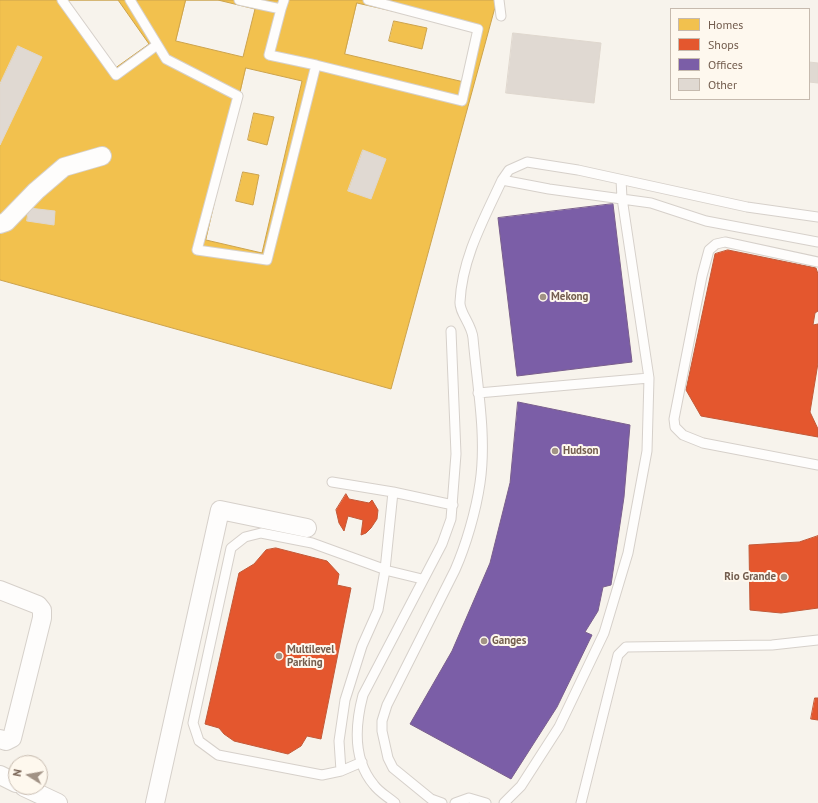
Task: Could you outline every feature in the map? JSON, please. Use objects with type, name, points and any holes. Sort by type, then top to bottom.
[{"type":"street","points":[[0,224],[6,222],[64,167],[102,156]]},
{"type":"street","points":[[155,803],[220,510],[307,528]]},
{"type":"street","points":[[0,590],[38,605],[42,610],[42,618],[12,738],[6,741],[0,739]]},
{"type":"street","points":[[41,795],[58,803]]},
{"type":"lane","points":[[62,0],[116,75],[157,45]]},
{"type":"lane","points":[[130,0],[166,59],[238,96],[197,250],[266,260],[316,65]]},
{"type":"lane","points":[[239,0],[281,9]]},
{"type":"lane","points":[[284,0],[269,55],[462,101],[478,29],[368,0]]},
{"type":"lane","points":[[499,0],[500,16]]},
{"type":"lane","points":[[442,803],[431,798],[393,768],[384,746],[382,721],[387,705],[455,570],[464,548],[480,483],[482,437],[473,330],[460,304],[462,277],[474,241],[502,180],[509,170],[526,162],[578,170],[747,207],[818,217]]},
{"type":"lane","points":[[502,180],[549,189],[651,203],[706,221],[818,242]]},
{"type":"lane","points":[[504,803],[521,786],[559,727],[604,633],[628,553],[647,450],[649,378],[622,198],[621,180]]},
{"type":"lane","points":[[818,262],[725,242],[716,244],[709,250],[702,276],[674,419],[675,427],[682,435],[702,443],[818,465]]},
{"type":"lane","points":[[395,803],[374,785],[362,762],[356,732],[357,717],[363,695],[422,579],[442,544],[451,519],[456,454],[451,331]]},
{"type":"lane","points":[[478,393],[649,378]]},
{"type":"lane","points":[[332,482],[393,492],[453,505]]},
{"type":"lane","points":[[341,771],[339,741],[345,700],[362,646],[378,610],[385,570],[393,492]]},
{"type":"lane","points":[[362,762],[341,771],[322,775],[218,755],[199,741],[193,723],[232,548],[245,537],[261,533],[312,543],[385,570],[422,579]]},
{"type":"lane","points":[[581,803],[618,655],[626,647],[772,645],[818,640]]},
{"type":"lane","points":[[455,803],[469,798],[486,803]]},
{"type":"building: Homes","points":[[0,0],[497,0],[391,389],[0,280]]},
{"type":"building: Homes","points":[[65,0],[118,0],[149,44],[114,69]]},
{"type":"building: Homes","points":[[186,0],[218,0],[255,9],[243,57],[176,41]]},
{"type":"building: Homes","points":[[357,3],[476,30],[464,82],[345,54]],"holes":[[[394,21],[427,28],[422,49],[389,41]]]},
{"type":"building: Homes","points":[[246,68],[302,81],[262,253],[206,240]],"holes":[[[254,113],[274,117],[267,145],[248,140]],[[243,172],[259,175],[253,205],[236,201]]]},
{"type":"building: Shops","points":[[728,250],[816,268],[818,274],[818,311],[815,313],[813,325],[818,324],[818,363],[810,412],[818,429],[818,437],[701,416],[686,390],[715,254]]},
{"type":"building: Shops","points":[[346,494],[349,499],[369,503],[372,500],[378,510],[377,519],[366,533],[361,535],[363,520],[348,516],[344,531],[339,523],[336,510]]},
{"type":"building: Shops","name":"Rio Grande","points":[[818,536],[818,608],[781,613],[750,610],[749,545],[799,542]]},
{"type":"building: Shops","name":"Multilevel Parking","points":[[276,548],[327,561],[339,574],[337,585],[351,588],[321,739],[307,736],[301,746],[288,754],[234,741],[224,734],[219,728],[205,724],[239,573],[254,564],[266,550]]},
{"type":"building: Shops","points":[[815,698],[818,698],[818,720],[811,719]]},
{"type":"building: Offices","points":[[613,204],[632,362],[517,376],[498,218]]},
{"type":"building: Offices","points":[[518,402],[630,425],[624,497],[611,585],[603,587],[598,611],[585,632],[592,635],[557,707],[511,779],[410,724],[452,651],[490,563],[510,483]]},
{"type":"building: Other","points":[[513,33],[601,43],[594,103],[506,93]]},
{"type":"building: Other","points":[[18,46],[42,57],[0,145],[0,84]]},
{"type":"building: Other","points":[[810,62],[818,63],[818,83],[810,82]]},
{"type":"building: Other","points":[[363,150],[386,159],[371,199],[348,191]]},
{"type":"building: Other","points":[[29,208],[55,211],[54,225],[27,221]]},
{"type":"place","name":"Mekong","points":[[543,297]]},
{"type":"place","name":"Hudson","points":[[555,451]]},
{"type":"place","name":"Rio Grande","points":[[784,577]]},
{"type":"place","name":"Ganges","points":[[484,641]]},
{"type":"place","name":"Multilevel Parking","points":[[279,656]]}]
